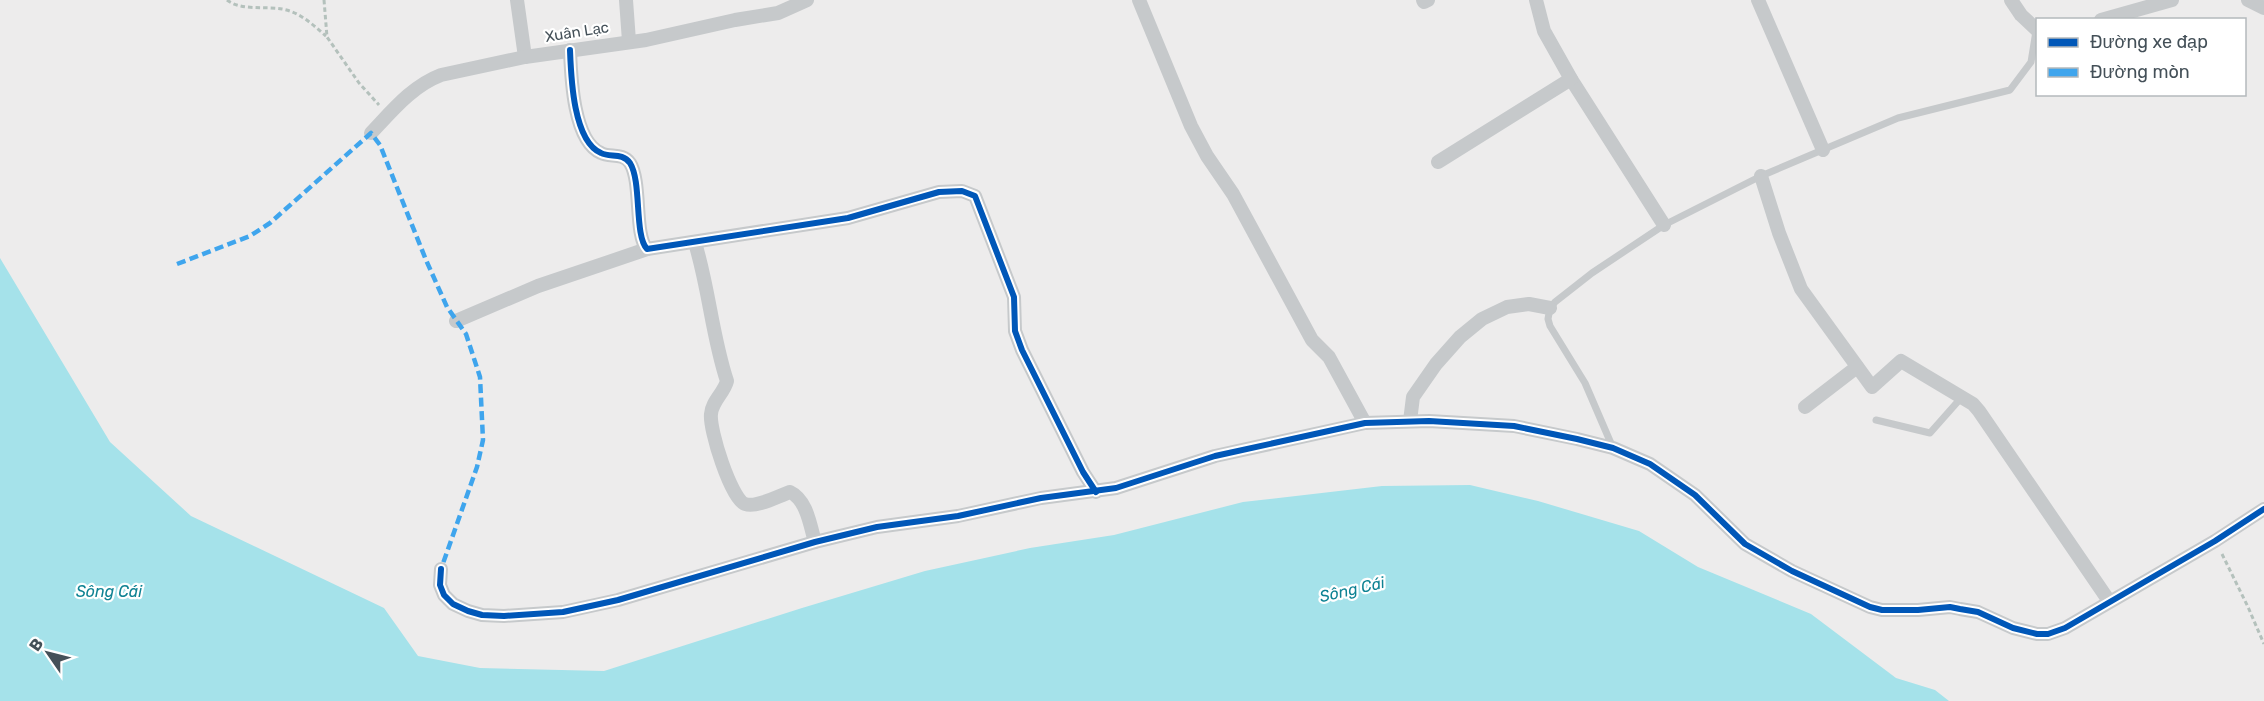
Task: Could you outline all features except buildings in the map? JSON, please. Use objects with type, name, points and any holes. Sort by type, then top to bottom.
[{"type":"street","points":[[518,0],[525,57]]},
{"type":"street","points":[[626,0],[629,41]]},
{"type":"street","name":"Xuân Lạc","points":[[371,133],[412,91],[428,80],[441,75],[525,57],[646,40],[778,13],[807,0]]},
{"type":"street","points":[[1139,0],[1174,88],[1207,156],[1233,194],[1302,322],[1312,339],[1329,357],[1365,423]]},
{"type":"street","points":[[1424,0],[1424,2],[1428,0]]},
{"type":"street","points":[[1536,0],[1544,31],[1571,79],[1664,225]]},
{"type":"street","points":[[1758,0],[1823,150]]},
{"type":"street","points":[[2011,0],[2021,15],[2036,30]]},
{"type":"street","points":[[2108,18],[2172,0]]},
{"type":"street","points":[[2248,0],[2264,6]]},
{"type":"street","points":[[570,50],[576,111],[585,136],[589,145],[602,154],[622,156],[630,164],[639,205],[643,244],[647,249]]},
{"type":"street","points":[[1438,162],[1571,79]]},
{"type":"street","points":[[1761,176],[1779,233],[1801,289],[1872,387],[1901,361],[1973,404],[2109,601]]},
{"type":"street","points":[[456,321],[538,285],[647,249],[848,218],[939,192],[970,193],[978,201],[1014,297],[1015,331],[1022,350],[1083,472],[1096,492]]},
{"type":"street","points":[[695,243],[701,262],[718,354],[727,381],[711,414],[719,452],[730,486],[741,502],[749,505],[790,492],[796,495],[800,500],[815,542]]},
{"type":"street","points":[[1410,421],[1413,397],[1436,364],[1460,337],[1482,319],[1507,307],[1529,304],[1550,308]]},
{"type":"street","points":[[1805,407],[1857,367]]},
{"type":"street","points":[[441,569],[440,585],[444,595],[453,604],[482,615],[534,615],[563,612],[618,600],[877,526],[958,516],[1041,498],[1116,488],[1215,456],[1365,423],[1410,421],[1484,423],[1514,426],[1577,439],[1613,448],[1650,464],[1695,495],[1745,544],[1792,570],[1870,607],[1882,610],[1950,607],[1978,612],[2013,628],[2037,634],[2048,634],[2065,628],[2215,541],[2264,509]]},
{"type":"lane","points":[[1613,448],[1585,383],[1550,326],[1548,319],[1550,308],[1555,302],[1592,273],[1664,225],[1761,176],[1898,118],[2010,90],[2031,62],[2036,36]]},
{"type":"lane","points":[[1876,420],[1930,433],[1961,398]]},
{"type":"path","points":[[227,0],[240,6],[283,9],[296,13],[308,21],[327,37],[359,82],[389,115]]},
{"type":"path","points":[[324,0],[327,37]]},
{"type":"path","points":[[2215,541],[2264,644]]},
{"type":"water","name":"Sông Cái","points":[[0,258],[110,442],[191,516],[384,608],[418,656],[480,668],[604,671],[925,571],[1030,548],[1114,535],[1243,502],[1382,486],[1470,485],[1538,501],[1639,531],[1698,567],[1811,614],[1896,678],[1935,690],[1949,701],[0,701]]},
{"type":"marked path","points":[[177,264],[250,236],[270,223],[371,133],[380,145],[447,307],[466,334],[480,377],[483,440],[477,467],[441,569]]},
{"type":"cycle path","points":[[570,50],[575,107],[584,136],[601,153],[620,156],[630,163],[636,182],[641,232],[647,249],[848,218],[939,192],[962,191],[975,196],[1014,297],[1015,331],[1022,350],[1083,472],[1096,492]]},
{"type":"cycle path","points":[[441,569],[440,585],[444,595],[453,604],[468,611],[482,615],[504,616],[563,612],[618,600],[815,542],[877,527],[958,516],[1041,498],[1116,488],[1215,456],[1365,423],[1429,421],[1514,426],[1613,448],[1650,464],[1695,495],[1745,544],[1792,571],[1870,607],[1882,610],[1950,607],[1978,612],[2013,628],[2037,634],[2048,634],[2065,628],[2215,541],[2264,509]]}]
